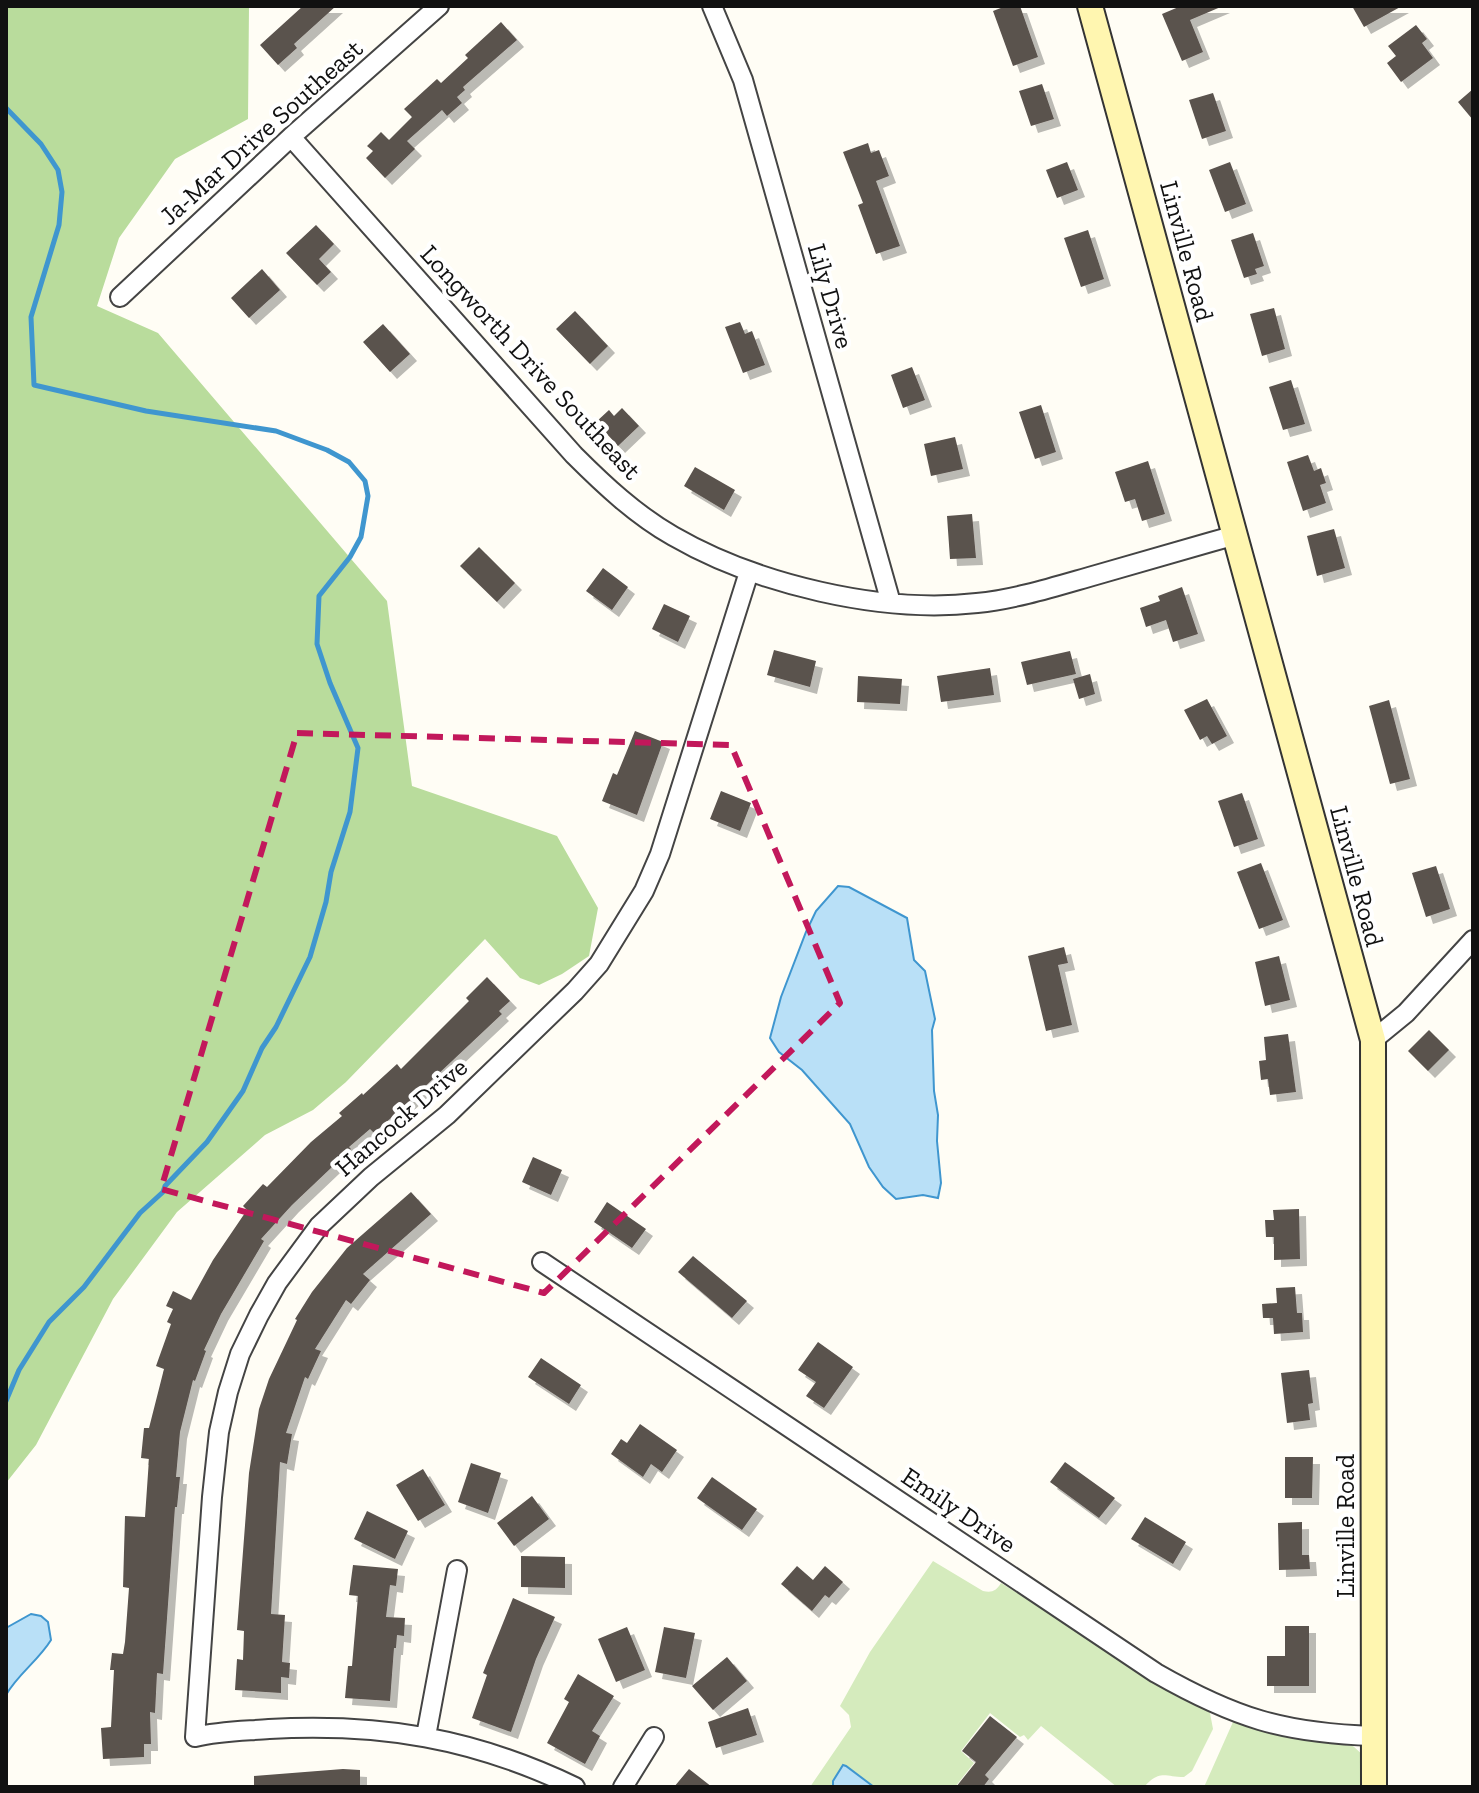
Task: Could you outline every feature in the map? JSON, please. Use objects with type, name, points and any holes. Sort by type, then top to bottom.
[{"type":"main road","name":"Linville Road","points":[[1090,6],[1373,1040],[1374,1787]]},
{"type":"street","name":"Ja-Mar Drive Southeast","points":[[120,297],[291,137],[439,6]]},
{"type":"street","name":"Lily Drive","points":[[712,6],[743,80],[891,603]]},
{"type":"street","name":"Longworth Drive Southeast","points":[[291,137],[574,455],[604,484],[671,535],[749,572],[834,593],[891,603],[935,606],[993,600],[1066,584],[1236,535]]},
{"type":"street","name":"Hancock Drive","points":[[426,1736],[390,1730],[292,1728],[211,1733],[195,1737],[212,1497],[219,1432],[228,1392],[253,1328],[277,1283],[319,1226],[371,1177],[447,1115],[575,991],[622,931],[660,854],[749,572]]},
{"type":"street","points":[[1373,1040],[1406,1013],[1473,940]]},
{"type":"street","name":"Emily Drive","points":[[542,1262],[1156,1673],[1195,1696],[1260,1722],[1332,1735],[1373,1736]]},
{"type":"street","points":[[457,1570],[426,1736],[531,1766],[575,1787]]},
{"type":"street","points":[[623,1787],[654,1737]]},
{"type":"highlighted area","points":[[297,733],[731,745],[840,1003],[544,1293],[161,1189]]},
{"type":"green space","points":[[6,6],[249,6],[248,119],[175,159],[119,238],[97,306],[158,333],[387,601],[412,786],[557,836],[598,908],[589,956],[539,985],[520,978],[485,939],[346,1082],[313,1110],[265,1135],[177,1212],[113,1299],[36,1445],[6,1483],[8,1118]]},
{"type":"green space","points":[[933,1561],[983,1591],[994,1591],[1001,1583],[1210,1713],[1213,1729],[1192,1771],[1184,1777],[1159,1776],[1144,1787],[1117,1787],[1041,1726],[1028,1740],[990,1713],[961,1751],[974,1763],[955,1787],[810,1787],[851,1727],[849,1715],[840,1706],[870,1652]]},
{"type":"green space","points":[[1233,1722],[1290,1738],[1353,1746],[1365,1757],[1366,1787],[1204,1787]]},
{"type":"water","points":[[838,886],[849,887],[907,918],[914,960],[925,971],[935,1019],[932,1030],[934,1091],[941,1183],[938,1198],[923,1195],[896,1199],[883,1187],[869,1167],[850,1124],[802,1070],[779,1052],[770,1038],[781,997],[806,932],[816,911]]},
{"type":"water","points":[[31,1614],[41,1616],[48,1622],[51,1640],[6,1695],[6,1628]]},
{"type":"water","points":[[843,1765],[874,1787],[833,1787],[833,1781]]},
{"type":"building","points":[[303,6],[336,6],[294,44],[297,48],[278,65],[260,45]]},
{"type":"building","points":[[1006,6],[1020,6],[1038,57],[1013,66],[993,11]]},
{"type":"building","points":[[1181,6],[1223,6],[1190,20],[1203,52],[1182,61],[1162,14]]},
{"type":"building","points":[[1352,6],[1402,6],[1364,27]]},
{"type":"building","points":[[501,22],[517,40],[463,87],[465,90],[457,97],[462,103],[447,116],[442,110],[407,141],[415,149],[385,178],[366,158],[373,151],[367,146],[381,132],[389,140],[412,117],[404,109],[437,79],[441,83],[468,58],[465,55]]},
{"type":"building","points":[[1416,25],[1427,39],[1422,43],[1433,58],[1401,82],[1387,63],[1396,56],[1388,46]]},
{"type":"building","points":[[1042,84],[1054,119],[1031,126],[1019,91]]},
{"type":"building","points":[[1473,89],[1473,120],[1458,102]]},
{"type":"building","points":[[1213,93],[1226,131],[1202,139],[1189,100]]},
{"type":"building","points":[[868,143],[871,153],[879,150],[889,176],[876,181],[900,246],[876,254],[858,205],[863,203],[843,152]]},
{"type":"building","points":[[1067,162],[1078,190],[1057,198],[1046,170]]},
{"type":"building","points":[[1230,162],[1246,204],[1225,212],[1209,170]]},
{"type":"building","points":[[316,225],[334,244],[319,259],[331,272],[317,285],[286,253]]},
{"type":"building","points":[[1088,230],[1104,279],[1081,287],[1064,238]]},
{"type":"building","points":[[1253,233],[1264,266],[1255,269],[1257,274],[1244,278],[1231,240]]},
{"type":"building","points":[[262,269],[280,290],[249,318],[231,298]]},
{"type":"building","points":[[1274,308],[1285,349],[1262,356],[1250,314]]},
{"type":"building","points":[[575,311],[608,346],[590,364],[556,329]]},
{"type":"building","points":[[740,322],[745,334],[752,331],[765,365],[743,373],[725,327]]},
{"type":"building","points":[[383,324],[410,354],[390,372],[363,342]]},
{"type":"building","points":[[912,367],[925,400],[903,408],[891,375]]},
{"type":"building","points":[[1291,380],[1305,424],[1283,430],[1269,387]]},
{"type":"building","points":[[1041,405],[1056,452],[1035,459],[1019,412]]},
{"type":"building","points":[[622,408],[639,426],[618,446],[596,422],[609,410],[614,416]]},
{"type":"building","points":[[955,437],[963,469],[931,476],[924,444]]},
{"type":"building","points":[[1308,455],[1314,471],[1321,468],[1326,483],[1320,485],[1326,503],[1303,511],[1287,462]]},
{"type":"building","points":[[1148,461],[1165,514],[1142,521],[1135,499],[1125,502],[1115,472]]},
{"type":"building","points":[[695,467],[735,490],[724,510],[684,486]]},
{"type":"building","points":[[972,514],[976,558],[950,559],[947,516]]},
{"type":"building","points":[[1334,529],[1345,568],[1317,576],[1307,536]]},
{"type":"building","points":[[479,547],[515,583],[497,602],[460,566]]},
{"type":"building","points":[[603,568],[628,587],[612,610],[586,591]]},
{"type":"building","points":[[1182,587],[1198,634],[1173,642],[1166,620],[1146,627],[1140,608],[1160,601],[1158,596]]},
{"type":"building","points":[[664,604],[690,616],[678,642],[652,629]]},
{"type":"building","points":[[774,650],[816,661],[810,687],[767,675]]},
{"type":"building","points":[[1070,651],[1076,674],[1027,685],[1021,662]]},
{"type":"building","points":[[990,668],[994,695],[941,702],[937,676]]},
{"type":"building","points":[[1090,674],[1095,694],[1079,699],[1073,679]]},
{"type":"building","points":[[858,676],[902,679],[900,704],[857,702]]},
{"type":"building","points":[[1207,699],[1227,736],[1212,744],[1207,736],[1200,740],[1184,710]]},
{"type":"building","points":[[1389,700],[1410,779],[1390,784],[1369,706]]},
{"type":"building","points":[[635,731],[663,742],[637,815],[602,801],[613,773],[617,775]]},
{"type":"building","points":[[721,791],[751,803],[740,831],[710,819]]},
{"type":"building","points":[[1242,793],[1258,839],[1234,847],[1218,801]]},
{"type":"building","points":[[1261,863],[1283,920],[1259,929],[1237,872]]},
{"type":"building","points":[[1436,866],[1450,909],[1426,917],[1412,873]]},
{"type":"building","points":[[1064,947],[1068,963],[1058,965],[1072,1025],[1046,1031],[1028,956]]},
{"type":"building","points":[[1279,956],[1290,1000],[1265,1006],[1255,962]]},
{"type":"building","points":[[487,977],[510,1001],[499,1011],[502,1014],[374,1133],[370,1129],[349,1147],[351,1149],[292,1205],[261,1239],[264,1241],[221,1314],[193,1380],[180,1432],[176,1477],[180,1477],[175,1507],[163,1674],[157,1673],[155,1713],[150,1712],[151,1744],[144,1744],[144,1757],[103,1759],[101,1728],[111,1727],[112,1653],[123,1654],[125,1642],[129,1588],[123,1587],[125,1516],[145,1517],[149,1459],[141,1458],[144,1428],[149,1428],[164,1369],[156,1366],[171,1324],[167,1322],[173,1309],[166,1306],[173,1291],[191,1300],[213,1260],[247,1210],[243,1206],[263,1184],[267,1187],[362,1093],[397,1064],[401,1069],[469,1001],[466,998]]},
{"type":"building","points":[[1429,1030],[1449,1050],[1428,1071],[1408,1051]]},
{"type":"building","points":[[1288,1034],[1296,1092],[1270,1095],[1268,1079],[1261,1080],[1259,1061],[1266,1060],[1264,1037]]},
{"type":"building","points":[[533,1157],[562,1170],[551,1195],[522,1182]]},
{"type":"building","points":[[411,1192],[431,1214],[363,1274],[370,1280],[351,1304],[346,1300],[315,1349],[321,1351],[308,1379],[305,1377],[286,1433],[292,1434],[287,1464],[280,1462],[271,1614],[285,1615],[282,1662],[290,1663],[289,1678],[281,1677],[281,1693],[235,1690],[237,1659],[243,1660],[244,1631],[237,1630],[249,1473],[259,1409],[269,1379],[295,1319],[312,1292],[347,1248]]},
{"type":"building","points":[[607,1202],[646,1229],[632,1248],[594,1222]]},
{"type":"building","points":[[1299,1209],[1300,1259],[1274,1260],[1274,1237],[1266,1237],[1265,1220],[1274,1220],[1273,1210]]},
{"type":"building","points":[[693,1256],[747,1301],[732,1318],[678,1272]]},
{"type":"building","points":[[1295,1287],[1297,1313],[1302,1313],[1303,1332],[1274,1334],[1273,1318],[1263,1318],[1262,1304],[1277,1303],[1276,1288]]},
{"type":"building","points":[[818,1342],[853,1367],[824,1408],[806,1396],[816,1382],[798,1370]]},
{"type":"building","points":[[541,1358],[581,1385],[569,1404],[528,1377]]},
{"type":"building","points":[[1309,1370],[1313,1403],[1308,1404],[1310,1420],[1287,1423],[1281,1373]]},
{"type":"building","points":[[640,1424],[677,1450],[662,1472],[651,1464],[643,1477],[611,1454],[621,1439],[627,1443]]},
{"type":"building","points":[[1285,1457],[1313,1457],[1312,1498],[1285,1498]]},
{"type":"building","points":[[1065,1462],[1115,1498],[1099,1518],[1050,1482]]},
{"type":"building","points":[[471,1463],[501,1473],[488,1513],[458,1502]]},
{"type":"building","points":[[423,1469],[445,1505],[418,1521],[396,1485]]},
{"type":"building","points":[[712,1477],[757,1509],[742,1530],[697,1498]]},
{"type":"building","points":[[532,1496],[549,1519],[514,1546],[497,1523]]},
{"type":"building","points":[[367,1511],[408,1531],[395,1559],[354,1539]]},
{"type":"building","points":[[1145,1517],[1186,1542],[1173,1564],[1131,1539]]},
{"type":"building","points":[[1302,1522],[1302,1555],[1309,1555],[1310,1569],[1279,1570],[1278,1523]]},
{"type":"building","points":[[521,1556],[565,1557],[565,1588],[521,1587]]},
{"type":"building","points":[[353,1565],[398,1569],[396,1586],[390,1585],[386,1617],[405,1618],[404,1636],[397,1635],[394,1648],[390,1701],[345,1698],[348,1666],[352,1666],[358,1596],[349,1595]]},
{"type":"building","points":[[797,1566],[813,1580],[825,1566],[843,1582],[829,1598],[825,1595],[812,1611],[781,1584]]},
{"type":"building","points":[[513,1598],[555,1617],[536,1659],[511,1732],[472,1718],[487,1675],[483,1673]]},
{"type":"building","points":[[1285,1626],[1309,1626],[1309,1686],[1267,1686],[1267,1656],[1285,1656]]},
{"type":"building","points":[[627,1627],[645,1670],[616,1682],[598,1639]]},
{"type":"building","points":[[664,1627],[695,1633],[686,1678],[655,1672]]},
{"type":"building","points":[[727,1657],[747,1681],[713,1710],[692,1686]]},
{"type":"building","points":[[578,1674],[614,1696],[592,1731],[600,1736],[585,1764],[547,1743],[569,1702],[564,1699]]},
{"type":"building","points":[[748,1708],[757,1735],[716,1748],[708,1722]]},
{"type":"building","points":[[990,1716],[1017,1737],[985,1775],[989,1779],[983,1787],[956,1787],[976,1762],[962,1751]]},
{"type":"building","points":[[689,1769],[712,1787],[674,1787]]},
{"type":"building","points":[[360,1770],[360,1787],[254,1787],[254,1776]]},
{"type":"waterway","points":[[6,108],[41,144],[58,170],[62,192],[59,225],[31,317],[34,385],[146,411],[276,431],[327,450],[349,462],[365,481],[368,496],[361,537],[350,557],[319,596],[317,644],[358,748],[350,812],[310,957],[243,1091],[207,1142],[140,1213],[84,1287],[49,1322],[19,1370],[6,1401]]}]
